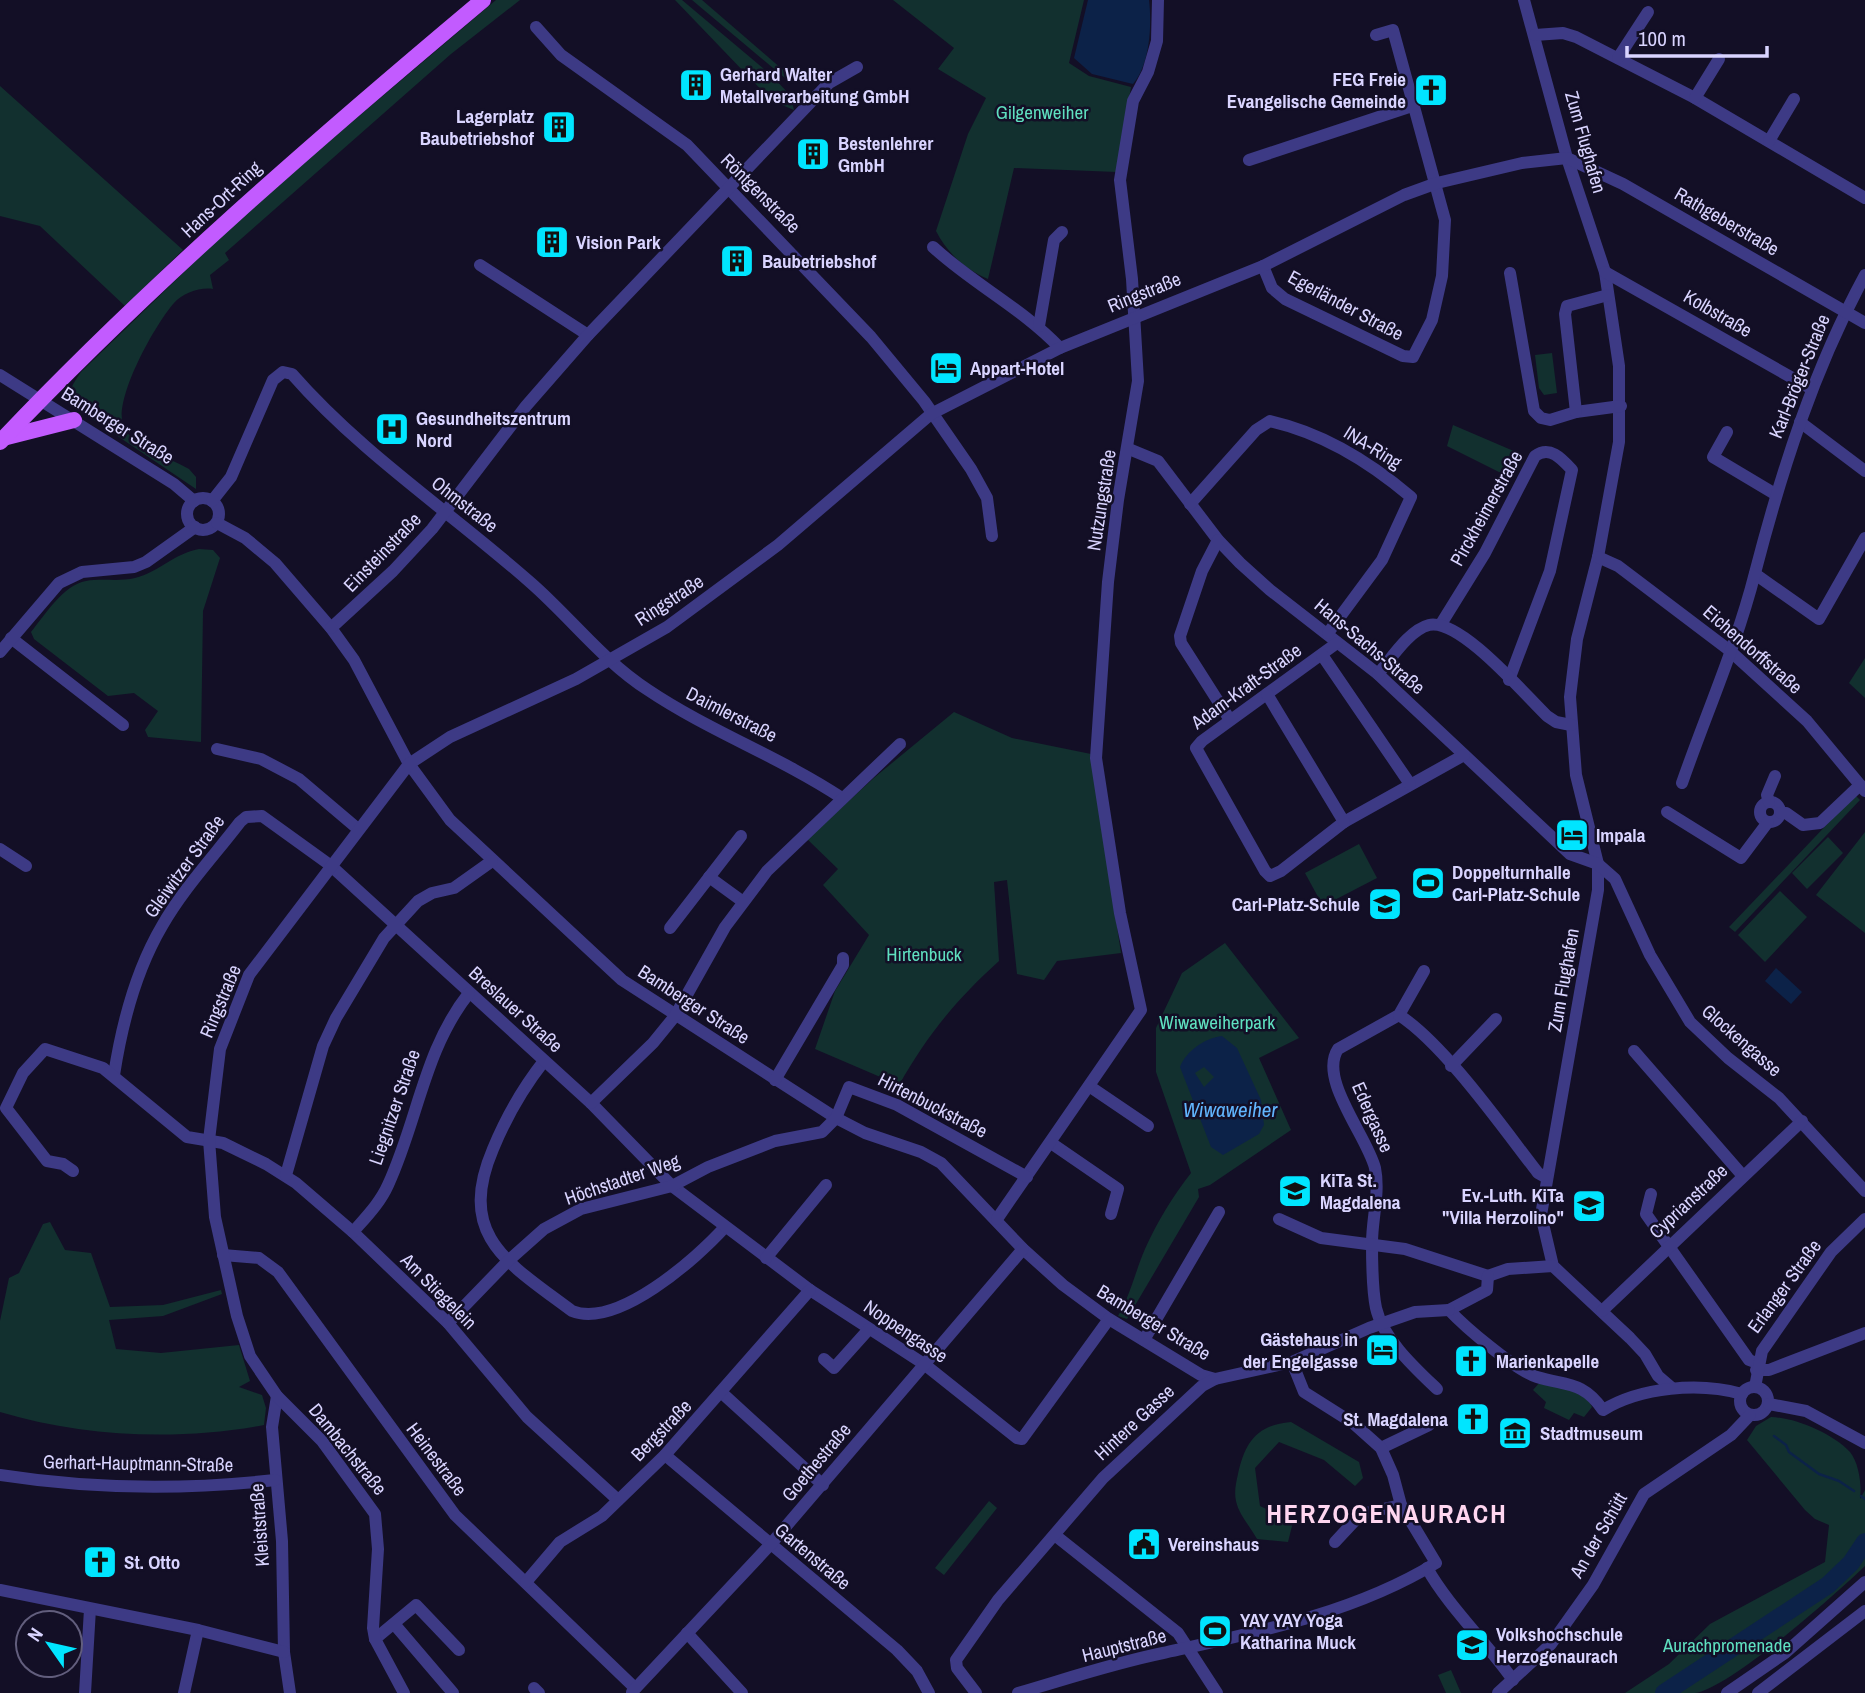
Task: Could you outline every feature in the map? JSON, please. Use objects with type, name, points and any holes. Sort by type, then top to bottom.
[{"type":"main road","name":"Hans-Ort-Ring","points":[[2,440],[40,400],[315,141],[483,0]]},
{"type":"main road","points":[[2,440],[74,421]]},
{"type":"street","name":"Nutzungstraße","points":[[1088,1086],[1140,1010],[1118,900],[1096,758],[1108,582],[1118,500],[1129,449],[1138,381],[1120,180],[1133,101],[1148,72],[1157,41],[1158,0]]},
{"type":"street","name":"Zum Flughafen","points":[[1524,0],[1567,158],[1605,272],[1604,296],[1621,406],[1618,453],[1598,557],[1577,639],[1570,697],[1576,775],[1598,864],[1597,900],[1541,1215],[1553,1266]]},
{"type":"street","points":[[1618,58],[1648,12]]},
{"type":"street","name":"Röntgenstraße","points":[[536,27],[561,55],[666,128],[729,188],[871,337],[971,469],[987,498],[992,536]]},
{"type":"street","points":[[1376,35],[1393,30],[1412,106],[1437,183]]},
{"type":"street","points":[[1535,36],[1569,35],[1618,58],[1695,98],[1865,198]]},
{"type":"street","points":[[1695,98],[1719,59]]},
{"type":"street","name":"Einsteinstraße","points":[[331,628],[393,571],[446,512],[526,407],[588,335],[829,83],[857,68]]},
{"type":"street","points":[[1769,141],[1794,99]]},
{"type":"street","points":[[1249,160],[1412,106]]},
{"type":"street","name":"Ringstraße","points":[[277,1396],[250,1356],[215,1217],[209,1140],[220,1049],[238,999],[263,954],[409,764],[450,737],[546,694],[667,627],[722,589],[931,414],[1060,348],[1263,266],[1404,195],[1437,183],[1522,163],[1567,158]]},
{"type":"street","name":"Rathgeberstraße","points":[[1567,158],[1676,213],[1865,323]]},
{"type":"street","name":"Egerländer Straße","points":[[1263,266],[1272,288],[1285,299],[1403,356],[1413,357],[1432,320],[1442,276],[1445,220],[1437,183]]},
{"type":"street","points":[[1039,326],[1054,240],[1062,232]]},
{"type":"street","points":[[933,247],[956,269],[1039,326],[1060,348]]},
{"type":"street","points":[[480,265],[588,335]]},
{"type":"street","name":"Kolbstraße","points":[[1605,272],[1812,389]]},
{"type":"street","points":[[1510,274],[1534,411],[1541,418],[1550,420],[1576,412],[1621,406]]},
{"type":"street","name":"Karl-Bröger-Straße","points":[[1682,783],[1755,574],[1775,494],[1800,422],[1845,312],[1865,275]]},
{"type":"street","points":[[1576,412],[1565,314],[1567,306],[1573,303],[1604,296]]},
{"type":"street","name":"Ohmstraße","points":[[212,501],[232,477],[273,380],[283,372],[292,374],[348,431],[534,585],[607,660]]},
{"type":"street","name":"Bamberger Straße","points":[[0,375],[174,484],[194,501]]},
{"type":"street","name":"INA-Ring","points":[[1190,504],[1256,430],[1270,421],[1317,435],[1383,474],[1411,497],[1382,560],[1333,638]]},
{"type":"street","points":[[1800,422],[1865,471]]},
{"type":"street","points":[[1727,432],[1713,457],[1775,494]]},
{"type":"street","name":"Hans-Sachs-Straße","points":[[1129,449],[1158,461],[1218,540],[1270,590],[1378,674],[1570,854],[1598,864]]},
{"type":"street","name":"Pirckheimerstraße","points":[[1441,624],[1485,553],[1535,456],[1547,452],[1559,456],[1572,470],[1550,572],[1509,680]]},
{"type":"street","points":[[201,498],[212,501],[219,509],[217,523],[205,530],[195,527],[187,517],[194,501],[201,498]]},
{"type":"street","name":"Bamberger Straße","points":[[217,523],[246,538],[275,563],[331,628],[354,660],[409,764],[450,820],[622,980],[836,1118],[865,1133],[933,1157],[997,1219],[1023,1249],[1070,1291],[1109,1320],[1201,1375],[1215,1379]]},
{"type":"street","points":[[0,652],[59,583],[69,576],[82,572],[135,567],[158,556],[195,527]]},
{"type":"street","points":[[1755,574],[1819,619],[1865,538]]},
{"type":"street","points":[[1218,540],[1202,571],[1180,636],[1181,643],[1230,720]]},
{"type":"street","name":"Eichendorffstraße","points":[[1598,557],[1618,566],[1729,650],[1807,722],[1862,788]]},
{"type":"street","points":[[1378,674],[1413,634],[1427,625],[1441,624],[1463,636],[1547,716],[1556,722],[1571,725]]},
{"type":"street","points":[[12,638],[123,725]]},
{"type":"street","name":"Adam-Kraft-Straße","points":[[1333,638],[1322,655],[1230,720],[1196,748],[1265,872],[1270,876],[1281,871],[1344,821]]},
{"type":"street","points":[[1322,655],[1410,784]]},
{"type":"street","name":"Daimlerstraße","points":[[607,660],[672,705],[799,770],[842,798]]},
{"type":"street","points":[[1267,694],[1344,821],[1464,755]]},
{"type":"street","points":[[591,1103],[653,1043],[675,1016],[701,967],[742,901],[790,846],[900,744]]},
{"type":"street","points":[[217,749],[261,759],[299,779],[358,830]]},
{"type":"street","points":[[1769,802],[1768,795],[1775,776]]},
{"type":"street","points":[[1781,813],[1786,813],[1802,825],[1820,823],[1862,788]]},
{"type":"street","points":[[1769,802],[1777,804],[1781,813],[1775,822],[1768,822],[1760,813],[1762,806],[1769,802]]},
{"type":"street","points":[[1668,812],[1741,858],[1768,822]]},
{"type":"street","name":"Gleiwitzer Straße","points":[[114,1075],[127,1011],[151,946],[173,909],[240,822],[246,817],[262,816],[330,865]]},
{"type":"street","points":[[670,928],[740,835]]},
{"type":"street","points":[[0,849],[26,866]]},
{"type":"street","points":[[286,1175],[323,1046],[341,1008],[394,925],[418,901],[432,893],[454,888],[492,861]]},
{"type":"street","name":"Glockengasse","points":[[1598,864],[1615,879],[1650,955],[1690,1022],[1802,1121],[1865,1191]]},
{"type":"street","name":"Breslauer Straße","points":[[330,865],[591,1103],[672,1186]]},
{"type":"street","points":[[709,877],[742,901]]},
{"type":"street","points":[[775,1080],[843,965],[843,958]]},
{"type":"street","points":[[1424,971],[1399,1015],[1411,1023],[1451,1066],[1538,1173],[1547,1178]]},
{"type":"street","name":"Liegnitzer Straße","points":[[353,1232],[387,1187],[434,1051],[451,1015],[469,993]]},
{"type":"street","name":"Edergasse","points":[[1382,1323],[1376,1308],[1372,1244],[1376,1204],[1375,1170],[1333,1075],[1332,1058],[1347,1044],[1399,1015]]},
{"type":"street","points":[[1451,1066],[1496,1019]]},
{"type":"street","points":[[73,1171],[64,1164],[47,1161],[6,1108],[23,1073],[45,1049],[88,1062],[114,1075],[151,1110],[187,1137],[209,1140]]},
{"type":"street","points":[[1634,1051],[1743,1176]]},
{"type":"street","points":[[544,1061],[519,1092],[480,1183],[480,1217],[489,1236],[508,1261],[572,1311],[583,1316],[598,1315],[651,1289],[703,1250],[725,1227]]},
{"type":"street","points":[[997,1219],[1088,1086],[1147,1126]]},
{"type":"street","name":"Hirtenbuckstraße","points":[[836,1118],[849,1087],[897,1105],[1027,1177]]},
{"type":"street","name":"Höchstadter Weg","points":[[447,1323],[544,1229],[581,1209],[672,1186],[708,1167],[775,1141],[822,1132],[836,1118]]},
{"type":"street","name":"Cyprianstraße","points":[[1602,1311],[1668,1245],[1802,1121]]},
{"type":"street","name":"Am Stiegelein","points":[[209,1140],[223,1143],[286,1175],[353,1232],[447,1323],[527,1418],[618,1500]]},
{"type":"street","points":[[1051,1143],[1118,1189],[1111,1214]]},
{"type":"street","points":[[766,1258],[826,1185]]},
{"type":"street","name":"Noppengasse","points":[[672,1186],[810,1290],[924,1364],[1017,1438],[1022,1439],[1109,1320]]},
{"type":"street","points":[[1651,1194],[1646,1213],[1749,1360],[1757,1366],[1769,1370],[1865,1332]]},
{"type":"street","points":[[1144,1340],[1219,1212]]},
{"type":"street","points":[[1279,1219],[1321,1237],[1405,1249],[1488,1276],[1498,1270],[1553,1266],[1645,1354],[1658,1376],[1671,1388]]},
{"type":"street","name":"Erlanger Straße","points":[[1755,1387],[1762,1351],[1816,1271],[1865,1219]]},
{"type":"street","name":"Goethestraße","points":[[633,1691],[823,1485],[1023,1249]]},
{"type":"street","name":"Heinestraße","points":[[223,1255],[259,1258],[278,1272],[455,1515],[526,1582],[633,1691]]},
{"type":"street","points":[[1488,1276],[1487,1290],[1449,1310],[1473,1333],[1536,1377],[1587,1391],[1603,1410],[1638,1394],[1671,1388],[1742,1394],[1755,1387],[1767,1394],[1769,1404],[1762,1414],[1750,1415],[1740,1404],[1742,1394]]},
{"type":"street","name":"Bergstraße","points":[[526,1582],[560,1542],[602,1516],[665,1455],[810,1290]]},
{"type":"street","name":"Hintere Gasse","points":[[976,1693],[957,1668],[956,1660],[998,1600],[1118,1461],[1185,1400],[1215,1379],[1292,1362],[1382,1323],[1415,1312],[1449,1310]]},
{"type":"street","points":[[1382,1323],[1410,1362],[1437,1389]]},
{"type":"street","points":[[824,1359],[834,1368],[869,1329]]},
{"type":"street","points":[[1292,1362],[1304,1392],[1353,1423],[1381,1448],[1393,1475],[1401,1505],[1432,1565],[1443,1594],[1471,1624],[1513,1680]]},
{"type":"street","points":[[722,1393],[823,1485]]},
{"type":"street","name":"Kleiststraße","points":[[277,1396],[272,1415],[275,1480],[282,1541],[284,1653],[290,1693]]},
{"type":"street","name":"Dambachstraße","points":[[277,1396],[322,1441],[369,1502],[375,1514],[378,1549],[373,1613],[375,1639],[404,1693]]},
{"type":"street","points":[[1769,1404],[1806,1411],[1865,1443]]},
{"type":"street","name":"An der Schütt","points":[[1498,1693],[1551,1644],[1580,1604],[1644,1494],[1731,1435],[1750,1415]]},
{"type":"street","points":[[1381,1448],[1429,1425]]},
{"type":"street","name":"Gartenstraße","points":[[665,1455],[897,1650],[917,1671],[929,1693]]},
{"type":"street","name":"Gerhart-Hauptmann-Straße","points":[[0,1475],[53,1483],[212,1487],[275,1480]]},
{"type":"street","points":[[1335,1542],[1361,1514],[1401,1505]]},
{"type":"street","points":[[1056,1536],[1161,1616],[1191,1649],[1217,1693]]},
{"type":"street","name":"Hauptstraße","points":[[1018,1693],[1139,1659],[1191,1649],[1344,1605],[1432,1565]]},
{"type":"street","points":[[1731,1692],[1785,1653],[1865,1581]]},
{"type":"street","points":[[0,1590],[198,1630],[284,1653]]},
{"type":"street","points":[[375,1639],[416,1605],[460,1650]]},
{"type":"street","points":[[85,1693],[90,1609]]},
{"type":"street","points":[[1758,1693],[1865,1611]]},
{"type":"street","points":[[395,1625],[453,1693]]},
{"type":"street","points":[[184,1693],[198,1630]]},
{"type":"street","points":[[687,1633],[742,1693]]},
{"type":"green space","points":[[496,0],[520,0],[451,54],[225,253],[229,260],[210,275],[213,289],[197,290],[182,296],[156,328],[129,384],[123,402],[122,418],[125,430],[130,436],[154,452],[189,469],[196,477],[196,489],[73,406],[70,392],[81,372],[247,211]]},
{"type":"green space","points":[[675,0],[682,0],[771,75],[790,95],[794,110],[772,101]]},
{"type":"green space","points":[[692,0],[702,0],[790,76],[785,78]]},
{"type":"green space","name":"Gilgenweiher","points":[[893,0],[1084,0],[1069,63],[1089,76],[1131,87],[1117,172],[1014,168],[988,279],[958,260],[936,231],[968,134],[986,98],[938,69],[954,48]]},
{"type":"green space","points":[[0,86],[183,250],[125,306],[40,226],[0,216]]},
{"type":"green space","points":[[1552,353],[1557,393],[1544,395],[1539,388],[1535,355]]},
{"type":"green space","points":[[1453,425],[1516,452],[1505,475],[1447,446]]},
{"type":"green space","points":[[199,549],[213,550],[220,558],[203,611],[201,742],[148,737],[145,730],[158,711],[134,693],[108,696],[34,639],[31,632],[62,594],[78,584],[92,580],[135,578],[152,572],[182,554]]},
{"type":"green space","points":[[1865,658],[1865,698],[1849,683]]},
{"type":"green space","name":"Hirtenbuck","points":[[954,712],[1012,738],[1091,754],[1121,953],[1057,961],[1044,980],[1017,974],[1007,880],[994,882],[999,961],[944,1018],[899,1085],[815,1049],[835,991],[869,935],[823,885],[838,869],[807,839],[875,777]]},
{"type":"green space","points":[[1855,795],[1860,800],[1735,932],[1729,927]]},
{"type":"green space","points":[[1865,832],[1865,933],[1816,895]]},
{"type":"green space","points":[[1828,837],[1843,853],[1807,889],[1792,873]]},
{"type":"green space","points":[[1359,844],[1377,878],[1323,906],[1305,873]]},
{"type":"green space","points":[[1780,891],[1807,917],[1765,962],[1738,935]]},
{"type":"green space","name":"Wiwaweiherpark","points":[[1225,943],[1299,1038],[1259,1058],[1291,1130],[1210,1185],[1198,1189],[1199,1197],[1127,1319],[1118,1316],[1145,1249],[1166,1210],[1191,1173],[1156,1072],[1156,1028],[1182,973]]},
{"type":"green space","points":[[50,1222],[65,1250],[91,1253],[110,1307],[163,1305],[221,1290],[222,1294],[163,1316],[109,1320],[116,1349],[161,1353],[239,1345],[250,1381],[239,1387],[262,1395],[266,1408],[264,1425],[198,1433],[131,1434],[65,1427],[0,1412],[0,1321],[9,1278],[19,1273],[43,1224]]},
{"type":"green space","points":[[1540,1382],[1577,1392],[1592,1407],[1584,1417],[1574,1413],[1569,1420],[1544,1408],[1546,1402],[1533,1390]]},
{"type":"green space","name":"Aurachpromenade","points":[[1771,1417],[1791,1420],[1813,1428],[1834,1439],[1850,1452],[1859,1475],[1860,1499],[1865,1490],[1865,1566],[1757,1658],[1711,1687],[1695,1693],[1625,1693],[1669,1664],[1710,1624],[1825,1562],[1829,1525],[1815,1519],[1805,1510],[1747,1440],[1756,1426]]},
{"type":"green space","points":[[1291,1422],[1359,1462],[1363,1478],[1355,1486],[1324,1460],[1279,1442],[1255,1468],[1260,1506],[1293,1522],[1288,1542],[1257,1539],[1237,1506],[1235,1494],[1241,1463],[1249,1445],[1261,1432],[1269,1427]]},
{"type":"green space","points":[[989,1501],[997,1508],[944,1575],[935,1568]]},
{"type":"green space","points":[[1451,1670],[1461,1693],[1446,1693],[1438,1675]]},
{"type":"water","name":"Gilgenweiher","points":[[1088,0],[1149,0],[1150,21],[1146,55],[1139,76],[1133,84],[1092,74],[1074,58]]},
{"type":"water","points":[[1776,968],[1802,992],[1791,1004],[1765,981]]},
{"type":"water","name":"Wiwaweiher","points":[[1222,1036],[1237,1048],[1261,1100],[1264,1125],[1259,1134],[1223,1155],[1211,1147],[1180,1067],[1191,1051]],"holes":[[[1204,1067],[1214,1077],[1204,1087],[1195,1073]]]},
{"type":"waterway","points":[[1774,1436],[1786,1445],[1789,1452],[1819,1474],[1839,1481],[1854,1491]]},
{"type":"waterway","points":[[1861,1496],[1865,1499]]},
{"type":"waterway","points":[[1664,1693],[1828,1585],[1851,1563],[1865,1542]]},
{"type":"place","name":"Gerhard Walter Metallverarbeitung GmbH","points":[[696,85]]},
{"type":"place","name":"FEG Freie Evangelische Gemeinde","points":[[1431,90]]},
{"type":"place","name":"Lagerplatz Baubetriebshof","points":[[559,127]]},
{"type":"place","name":"Bestenlehrer GmbH","points":[[813,154]]},
{"type":"place","name":"Vision Park","points":[[552,242]]},
{"type":"place","name":"Baubetriebshof","points":[[737,261]]},
{"type":"place","name":"Appart-Hotel","points":[[946,368]]},
{"type":"place","name":"Gesundheitszentrum Nord","points":[[392,429]]},
{"type":"place","name":"Impala","points":[[1572,835]]},
{"type":"place","name":"Doppelturnhalle Carl-Platz-Schule","points":[[1428,883]]},
{"type":"place","name":"Carl-Platz-Schule","points":[[1385,904]]},
{"type":"place","name":"KiTa St. Magdalena","points":[[1295,1191]]},
{"type":"place","name":"Ev.-Luth. KiTa \"Villa Herzolino\"","points":[[1589,1206]]},
{"type":"place","name":"Gästehaus in der Engelgasse","points":[[1382,1350]]},
{"type":"place","name":"Marienkapelle","points":[[1471,1361]]},
{"type":"place","name":"St. Magdalena","points":[[1473,1419]]},
{"type":"place","name":"Stadtmuseum","points":[[1515,1433]]},
{"type":"place","name":"Vereinshaus","points":[[1144,1544]]},
{"type":"place","name":"St. Otto","points":[[100,1562]]},
{"type":"place","name":"YAY YAY Yoga Katharina Muck","points":[[1215,1631]]},
{"type":"place","name":"Volkshochschule Herzogenaurach","points":[[1472,1645]]},
{"type":"district","name":"HERZOGENAURACH","points":[[1387,1513]]}]
